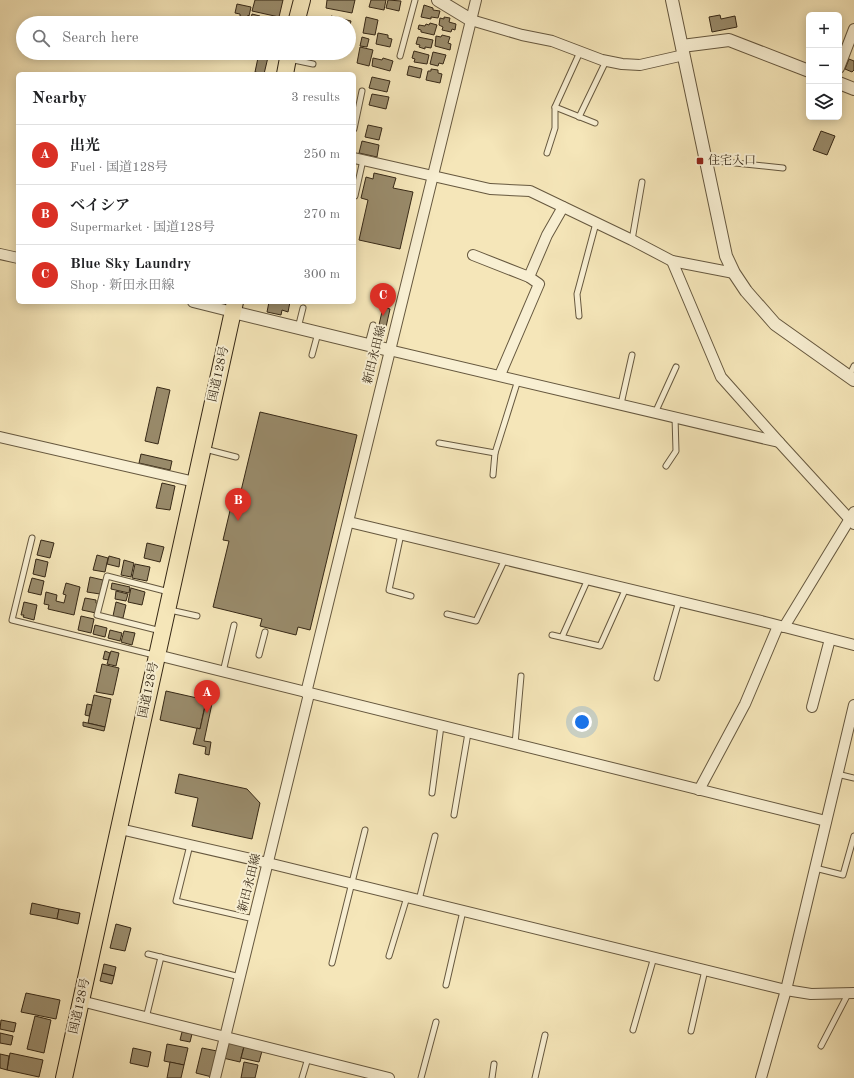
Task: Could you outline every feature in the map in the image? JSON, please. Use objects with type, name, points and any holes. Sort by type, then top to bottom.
[{"type":"highway","points":[[298,16],[302,0]]},
{"type":"highway","name":"国道128号","points":[[64,1078],[234,307]]},
{"type":"street","points":[[438,0],[471,20],[522,35],[552,41],[606,61],[640,65],[683,51],[729,40],[806,70]]},
{"type":"street","name":"新田永田線","points":[[215,1078],[268,863],[390,350],[476,0]]},
{"type":"street","points":[[672,0],[726,256],[734,274],[746,291],[775,324],[852,374]]},
{"type":"street","points":[[842,60],[854,29]]},
{"type":"street","points":[[842,84],[854,89]]},
{"type":"street","points":[[358,159],[490,189],[530,191],[672,261],[734,274]]},
{"type":"street","points":[[529,277],[547,235],[562,207]]},
{"type":"street","points":[[0,254],[16,258]]},
{"type":"street","points":[[473,255],[529,277],[539,284],[500,375]]},
{"type":"street","points":[[672,261],[721,377],[779,442],[853,519],[781,626],[745,704],[699,790]]},
{"type":"street","points":[[209,304],[234,307],[298,328],[779,442]]},
{"type":"street","points":[[0,437],[195,482]]},
{"type":"street","points":[[349,522],[626,588],[854,645]]},
{"type":"street","points":[[812,706],[830,639]]},
{"type":"street","points":[[157,656],[826,821]]},
{"type":"street","points":[[762,1078],[786,990],[854,705]]},
{"type":"street","points":[[120,829],[352,883],[786,990],[811,994],[851,993]]},
{"type":"street","points":[[81,1001],[389,1078]]},
{"type":"lane","points":[[400,56],[415,0]]},
{"type":"lane","points":[[547,153],[555,128],[554,107],[580,52]]},
{"type":"lane","points":[[579,117],[606,61]]},
{"type":"lane","points":[[287,62],[313,64]]},
{"type":"lane","points":[[356,120],[362,91]]},
{"type":"lane","points":[[554,107],[595,123]]},
{"type":"lane","points":[[356,184],[358,159]]},
{"type":"lane","points":[[706,160],[783,168]]},
{"type":"lane","points":[[632,240],[642,182]]},
{"type":"lane","points":[[579,316],[577,294],[596,223]]},
{"type":"lane","points":[[298,328],[302,308]]},
{"type":"lane","points":[[368,344],[373,325]]},
{"type":"lane","points":[[312,355],[318,332]]},
{"type":"lane","points":[[621,404],[632,355]]},
{"type":"lane","points":[[655,413],[676,367]]},
{"type":"lane","points":[[493,475],[495,453],[518,379]]},
{"type":"lane","points":[[666,466],[676,451],[675,417]]},
{"type":"lane","points":[[439,443],[495,453]]},
{"type":"lane","points":[[202,449],[236,457]]},
{"type":"lane","points":[[401,534],[389,590],[411,596]]},
{"type":"lane","points":[[32,538],[12,620],[157,656]]},
{"type":"lane","points":[[447,614],[476,621],[505,559]]},
{"type":"lane","points":[[162,632],[97,615],[107,576],[171,592]]},
{"type":"lane","points":[[562,637],[588,579]]},
{"type":"lane","points":[[552,635],[600,646],[626,588]]},
{"type":"lane","points":[[657,678],[679,601]]},
{"type":"lane","points":[[167,609],[197,616]]},
{"type":"lane","points":[[223,672],[234,625]]},
{"type":"lane","points":[[259,655],[265,632]]},
{"type":"lane","points":[[515,744],[521,676]]},
{"type":"lane","points":[[432,793],[441,726]]},
{"type":"lane","points":[[454,815],[468,733]]},
{"type":"lane","points":[[838,774],[854,778]]},
{"type":"lane","points":[[332,964],[365,830]]},
{"type":"lane","points":[[419,900],[435,836]]},
{"type":"lane","points":[[815,868],[843,875],[854,836]]},
{"type":"lane","points":[[190,845],[176,901],[254,919]]},
{"type":"lane","points":[[389,956],[407,897]]},
{"type":"lane","points":[[446,985],[463,911]]},
{"type":"lane","points":[[148,954],[240,977]]},
{"type":"lane","points":[[146,1018],[161,957]]},
{"type":"lane","points":[[633,1030],[654,957]]},
{"type":"lane","points":[[691,1031],[705,970]]},
{"type":"lane","points":[[821,1046],[851,993]]},
{"type":"lane","points":[[421,1078],[436,1022]]},
{"type":"lane","points":[[535,1078],[545,1035]]},
{"type":"lane","points":[[302,1078],[308,1058]]},
{"type":"lane","points":[[492,1078],[494,1064]]},
{"type":"building","points":[[255,0],[283,0],[279,16],[252,11]]},
{"type":"building","points":[[327,0],[355,0],[352,13],[326,8]]},
{"type":"building","points":[[371,0],[386,0],[384,10],[369,7]]},
{"type":"building","points":[[388,0],[401,1],[399,11],[386,8]]},
{"type":"building","points":[[237,4],[251,7],[249,16],[240,16],[240,14],[235,13]]},
{"type":"building","points":[[424,5],[433,8],[433,10],[440,11],[438,18],[431,17],[431,19],[421,17]]},
{"type":"building","points":[[720,15],[721,19],[735,16],[737,27],[712,32],[709,17]]},
{"type":"building","points":[[366,17],[378,20],[375,35],[363,33]]},
{"type":"building","points":[[444,17],[450,18],[449,22],[456,24],[455,30],[452,29],[451,32],[442,30],[443,27],[439,25],[440,18],[444,19]]},
{"type":"building","points":[[430,23],[437,25],[434,35],[421,32],[421,30],[418,29],[419,25],[425,26],[426,24],[429,25]]},
{"type":"building","points":[[378,33],[388,35],[388,38],[392,39],[390,47],[376,44]]},
{"type":"building","points":[[442,35],[450,37],[448,43],[451,44],[450,50],[435,46],[436,36],[441,37]]},
{"type":"building","points":[[362,37],[369,39],[367,47],[360,46]]},
{"type":"building","points":[[418,37],[433,40],[431,48],[425,47],[425,49],[419,47],[420,45],[416,44]]},
{"type":"building","points":[[360,47],[373,50],[369,66],[357,63]]},
{"type":"building","points":[[414,51],[429,55],[427,64],[414,62],[415,59],[412,58]]},
{"type":"building","points":[[433,52],[446,55],[443,64],[439,63],[438,66],[430,64]]},
{"type":"building","points":[[373,58],[382,60],[383,58],[393,61],[390,71],[372,66]]},
{"type":"building","points":[[849,59],[854,61],[854,70],[852,72],[845,69]]},
{"type":"building","points":[[258,60],[267,60],[264,72],[255,72]]},
{"type":"building","points":[[409,66],[422,69],[420,78],[407,75]]},
{"type":"building","points":[[431,69],[438,70],[438,73],[442,74],[440,83],[426,80],[428,71],[431,71]]},
{"type":"building","points":[[372,77],[390,81],[387,92],[369,88]]},
{"type":"building","points":[[372,94],[389,97],[386,109],[369,105]]},
{"type":"building","points":[[368,125],[382,128],[379,140],[365,137]]},
{"type":"building","points":[[821,131],[835,136],[827,155],[813,150]]},
{"type":"building","points":[[362,141],[379,145],[377,157],[359,153]]},
{"type":"building","points":[[374,173],[396,178],[393,188],[413,192],[400,249],[359,240],[368,200],[361,198],[366,177],[373,179]]},
{"type":"building","points":[[269,304],[290,304],[288,312],[282,310],[281,315],[267,312]]},
{"type":"building","points":[[383,307],[390,309],[386,327],[379,325]]},
{"type":"building","points":[[157,387],[170,390],[158,444],[145,441]]},
{"type":"building","points":[[260,412],[357,435],[310,630],[298,627],[296,635],[260,626],[262,619],[213,607],[229,541],[223,540],[234,494],[240,495]]},
{"type":"building","points":[[141,454],[172,461],[170,470],[139,463]]},
{"type":"building","points":[[162,483],[175,486],[170,510],[156,508]]},
{"type":"building","points":[[41,540],[54,543],[50,558],[37,555]]},
{"type":"building","points":[[147,543],[164,547],[160,562],[144,558]]},
{"type":"building","points":[[97,555],[108,558],[105,572],[93,570]]},
{"type":"building","points":[[109,556],[120,559],[119,567],[107,564]]},
{"type":"building","points":[[36,559],[48,562],[45,577],[33,574]]},
{"type":"building","points":[[124,560],[134,563],[131,577],[121,575]]},
{"type":"building","points":[[135,564],[150,567],[147,581],[132,578]]},
{"type":"building","points":[[90,577],[103,580],[100,594],[87,592]]},
{"type":"building","points":[[32,578],[44,581],[41,595],[28,592]]},
{"type":"building","points":[[66,583],[80,587],[74,615],[48,609],[49,605],[44,604],[46,592],[57,595],[56,601],[64,603],[66,595],[63,594]]},
{"type":"building","points":[[112,583],[130,587],[129,593],[111,589]]},
{"type":"building","points":[[131,588],[145,592],[142,605],[128,602]]},
{"type":"building","points":[[116,591],[128,594],[126,601],[115,599]]},
{"type":"building","points":[[85,598],[96,600],[96,603],[98,604],[96,613],[82,610]]},
{"type":"building","points":[[24,602],[37,605],[34,620],[21,615]]},
{"type":"building","points":[[116,602],[126,605],[123,618],[113,616]]},
{"type":"building","points":[[81,616],[94,619],[91,633],[78,630]]},
{"type":"building","points":[[95,625],[107,628],[105,637],[93,634]]},
{"type":"building","points":[[110,630],[122,633],[120,641],[108,638]]},
{"type":"building","points":[[124,631],[135,633],[132,645],[121,642]]},
{"type":"building","points":[[105,651],[110,653],[108,660],[103,659]]},
{"type":"building","points":[[111,651],[119,653],[116,666],[107,664]]},
{"type":"building","points":[[102,664],[119,668],[113,695],[96,692]]},
{"type":"building","points":[[206,688],[216,690],[215,698],[204,695]]},
{"type":"building","points":[[166,691],[206,700],[200,729],[160,720]]},
{"type":"building","points":[[94,695],[111,699],[105,727],[88,723]]},
{"type":"building","points":[[207,698],[213,699],[204,741],[211,742],[209,755],[205,754],[206,747],[193,744],[197,728],[200,729]]},
{"type":"building","points":[[87,704],[92,705],[89,716],[85,715]]},
{"type":"building","points":[[83,722],[105,727],[104,731],[83,726]]},
{"type":"building","points":[[179,774],[247,789],[260,803],[252,839],[192,826],[198,798],[175,793]]},
{"type":"building","points":[[32,903],[59,909],[57,919],[30,914]]},
{"type":"building","points":[[59,909],[80,913],[78,924],[57,919]]},
{"type":"building","points":[[116,924],[131,928],[125,951],[110,948]]},
{"type":"building","points":[[104,964],[116,967],[114,976],[102,973]]},
{"type":"building","points":[[102,973],[114,976],[112,984],[100,981]]},
{"type":"building","points":[[26,993],[60,1000],[56,1019],[21,1012]]},
{"type":"building","points":[[35,1016],[51,1020],[44,1053],[27,1049]]},
{"type":"building","points":[[1,1020],[16,1023],[14,1032],[0,1029]]},
{"type":"building","points":[[182,1032],[192,1034],[190,1042],[180,1040]]},
{"type":"building","points":[[0,1033],[13,1036],[11,1045],[0,1043]]},
{"type":"building","points":[[226,1042],[244,1046],[240,1062],[223,1058]]},
{"type":"building","points":[[167,1044],[188,1048],[184,1065],[164,1061]]},
{"type":"building","points":[[244,1047],[262,1051],[259,1062],[241,1058]]},
{"type":"building","points":[[133,1048],[151,1052],[148,1067],[130,1063]]},
{"type":"building","points":[[202,1048],[217,1051],[212,1077],[196,1073]]},
{"type":"building","points":[[10,1053],[43,1060],[39,1077],[7,1070]]},
{"type":"building","points":[[0,1054],[9,1056],[7,1070],[0,1068]]},
{"type":"building","points":[[170,1062],[184,1065],[181,1078],[167,1078]]},
{"type":"building","points":[[244,1062],[258,1065],[255,1078],[241,1078]]},
{"type":"place","name":"住宅入口","points":[[700,161]]},
{"type":"place","name":"Blue Sky Laundry","points":[[383,316]]},
{"type":"place","name":"ベイシア","points":[[238,521]]},
{"type":"place","name":"出光","points":[[207,713]]}]
